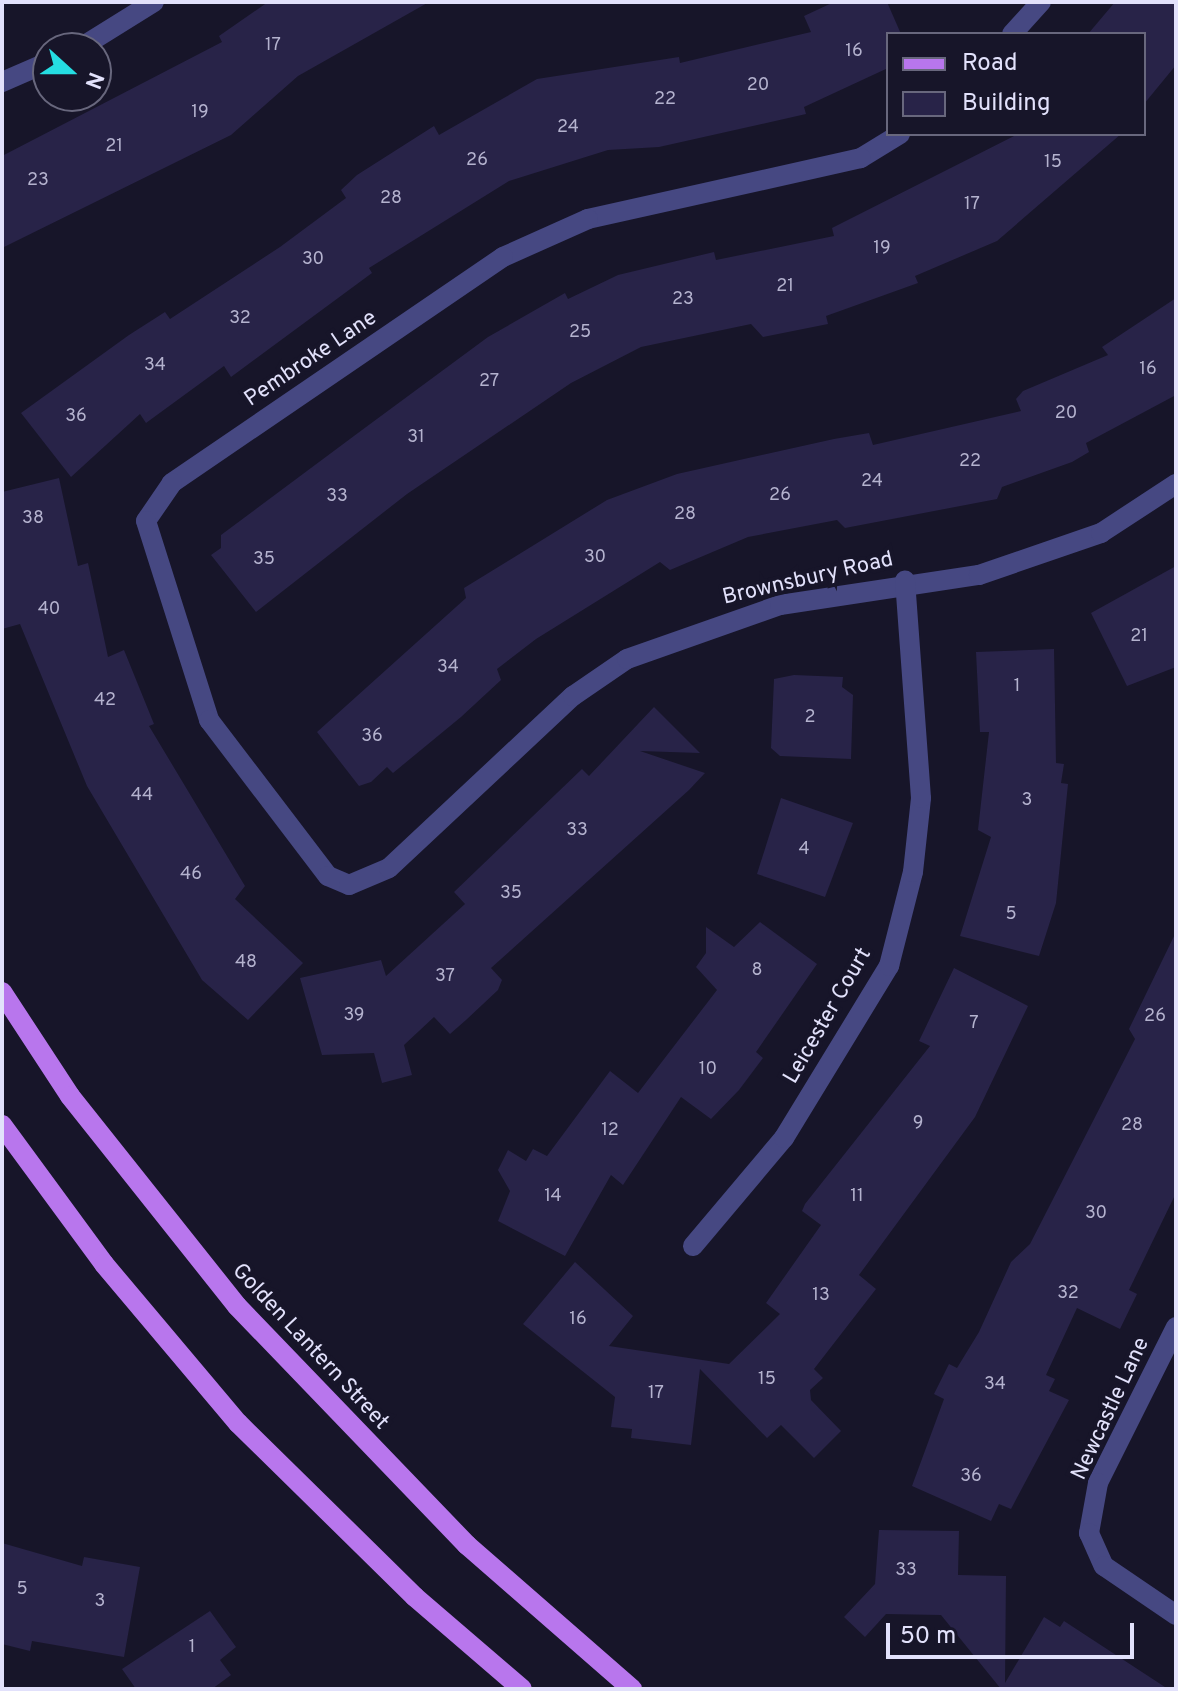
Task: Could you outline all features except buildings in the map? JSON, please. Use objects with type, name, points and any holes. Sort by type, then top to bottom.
[{"type":"main road","name":"Golden Lantern Street","points":[[2,992],[70,1096],[237,1306],[467,1545],[632,1689]]},
{"type":"main road","points":[[2,1125],[104,1264],[238,1423],[415,1597],[522,1689]]},
{"type":"street","points":[[106,32],[154,2]]},
{"type":"street","points":[[1014,32],[1041,2]]},
{"type":"street","points":[[2,82],[32,69]]},
{"type":"street","name":"Pembroke Lane","points":[[328,876],[209,720],[146,521],[172,483],[503,257],[588,219],[861,158],[897,136]]},
{"type":"street","name":"Brownsbury Road","points":[[328,876],[349,885],[389,868],[573,696],[627,659],[780,605],[905,581],[979,575],[1101,533],[1176,484]]},
{"type":"street","name":"Leicester Court","points":[[693,1246],[784,1138],[889,966],[913,872],[921,798],[905,581]]},
{"type":"street","name":"Newcastle Lane","points":[[1176,1327],[1098,1483],[1089,1533],[1104,1566],[1176,1615]]}]
